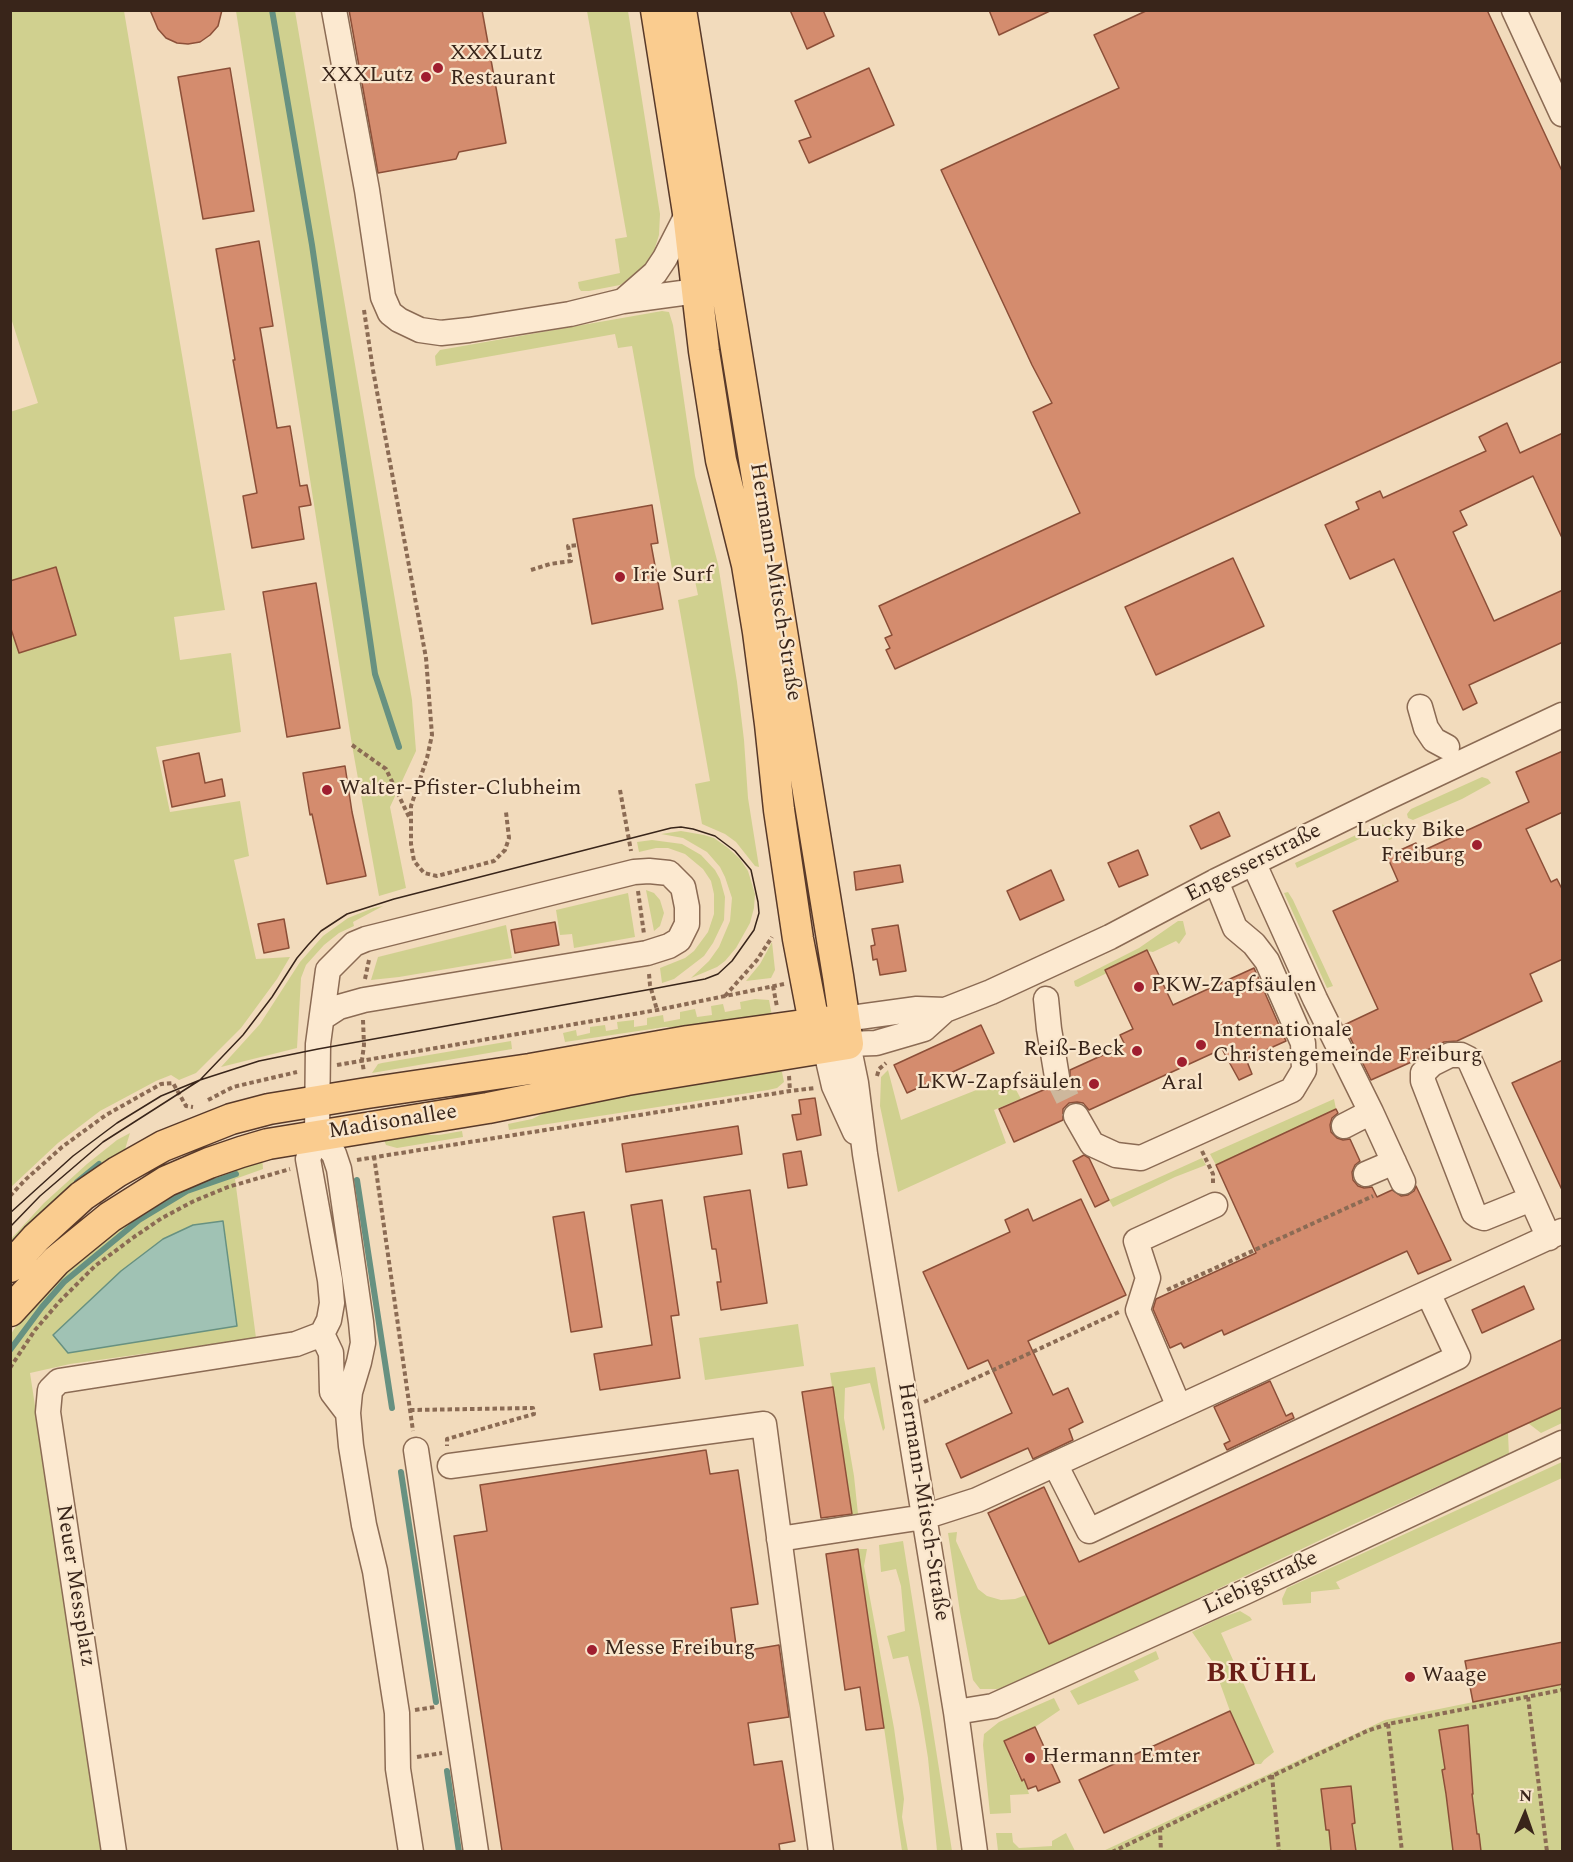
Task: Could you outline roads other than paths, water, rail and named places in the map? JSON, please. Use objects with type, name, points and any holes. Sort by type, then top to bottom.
[{"type":"main road","name":"Hermann-Mitsch-Straße","points":[[656,10],[688,213],[712,289]]},
{"type":"main road","name":"Hermann-Mitsch-Straße","points":[[681,10],[712,289],[833,1033]]},
{"type":"main road","name":"Madisonallee","points":[[10,1266],[36,1238],[82,1196],[117,1172],[163,1146],[231,1119],[269,1109],[530,1069],[688,1041],[833,1033]]},
{"type":"main road","name":"Madisonallee","points":[[10,1311],[56,1261],[128,1205],[167,1181],[241,1152],[268,1144],[317,1135],[498,1106],[833,1033]]},
{"type":"street","points":[[334,10],[367,190],[383,297],[390,313],[399,320],[420,330],[441,333],[530,321],[623,301],[712,289]]},
{"type":"street","points":[[1514,10],[1563,114]]},
{"type":"street","points":[[623,301],[655,273],[688,213]]},
{"type":"street","name":"Engesserstraße","points":[[833,1033],[876,1043],[924,1029],[945,1010],[991,992],[1110,937],[1216,881],[1445,769],[1563,715]]},
{"type":"street","points":[[1254,864],[1315,999],[1398,1172],[1372,1184]]},
{"type":"street","points":[[322,1018],[339,1007],[364,1000],[647,953],[669,946],[679,940],[687,924],[687,907],[683,887],[669,873],[634,872],[366,939],[354,944],[328,970],[318,1044],[317,1135],[308,1159],[330,1280],[332,1303],[329,1320],[322,1334],[331,1353],[332,1392],[348,1413]]},
{"type":"street","points":[[1076,1116],[1092,1144],[1116,1155],[1141,1158],[1292,1090],[1304,1070],[1303,1042],[1267,961],[1254,944],[1235,928],[1216,881]]},
{"type":"street","points":[[1046,999],[1048,1029],[1057,1077]]},
{"type":"street","name":"Hermann-Mitsch-Straße","points":[[833,1033],[834,1086],[865,1154],[956,1712],[975,1851]]},
{"type":"street","points":[[779,1539],[879,1517],[924,1517],[976,1500],[1556,1235],[1531,1199],[1469,1059],[1461,1055],[1450,1055],[1432,1064],[1423,1073],[1423,1081],[1474,1213],[1484,1218],[1531,1199]]},
{"type":"street","points":[[1344,1126],[1371,1112]]},
{"type":"street","points":[[317,1135],[334,1154],[339,1169],[361,1323],[363,1343],[350,1392],[348,1413],[351,1446],[364,1525],[375,1571],[397,1713],[398,1769],[411,1851]]},
{"type":"street","points":[[1179,1407],[1138,1310],[1148,1278],[1136,1241],[1215,1205]]},
{"type":"street","points":[[1055,1464],[1089,1531],[1458,1357],[1428,1293]]},
{"type":"street","name":"Neuer Messplatz","points":[[114,1851],[48,1412],[50,1390],[58,1381],[296,1344],[322,1334]]},
{"type":"street","points":[[450,1466],[764,1424],[821,1851]]},
{"type":"street","name":"Liebigstraße","points":[[956,1712],[993,1706],[1261,1585],[1563,1443]]},
{"type":"street","points":[[416,1450],[476,1851]]},
{"type":"street","points":[[873,1547],[879,1517]]},
{"type":"waterway","points":[[272,10],[312,245],[375,674],[399,747]]},
{"type":"waterway","points":[[77,1182],[99,1164]]},
{"type":"waterway","points":[[10,1350],[64,1282],[139,1220],[187,1191],[236,1174]]},
{"type":"waterway","points":[[357,1180],[392,1408]]},
{"type":"waterway","points":[[401,1472],[436,1702]]},
{"type":"waterway","points":[[447,1771],[459,1852]]},
{"type":"tunnel","points":[[1057,1077],[1076,1116]]},
{"type":"tram line","points":[[10,1213],[73,1156],[117,1123],[161,1096],[200,1080],[259,1061],[705,979],[718,974],[732,961],[754,930],[759,913],[751,870],[735,851],[715,836],[693,829],[671,828],[394,899],[347,914],[321,931],[308,945],[243,1035],[200,1080],[103,1142],[40,1196],[10,1227]]},
{"type":"place","name":"XXXLutz Restaurant","points":[[438,68]]},
{"type":"place","name":"XXXLutz","points":[[426,77]]},
{"type":"place","name":"Irie Surf","points":[[620,577]]},
{"type":"place","name":"Walter-Pfister-Clubheim","points":[[327,790]]},
{"type":"place","name":"Lucky Bike Freiburg","points":[[1477,845]]},
{"type":"place","name":"PKW-Zapfsäulen","points":[[1139,987]]},
{"type":"place","name":"Internationale Christengemeinde Freiburg","points":[[1201,1045]]},
{"type":"place","name":"Reiß-Beck","points":[[1137,1051]]},
{"type":"place","name":"Aral","points":[[1182,1062]]},
{"type":"place","name":"LKW-Zapfsäulen","points":[[1094,1084]]},
{"type":"place","name":"Messe Freiburg","points":[[592,1650]]},
{"type":"place","name":"Waage","points":[[1410,1677]]},
{"type":"place","name":"Hermann Emter","points":[[1030,1758]]},
{"type":"district","name":"BRÜHL","points":[[1262,1676]]}]
